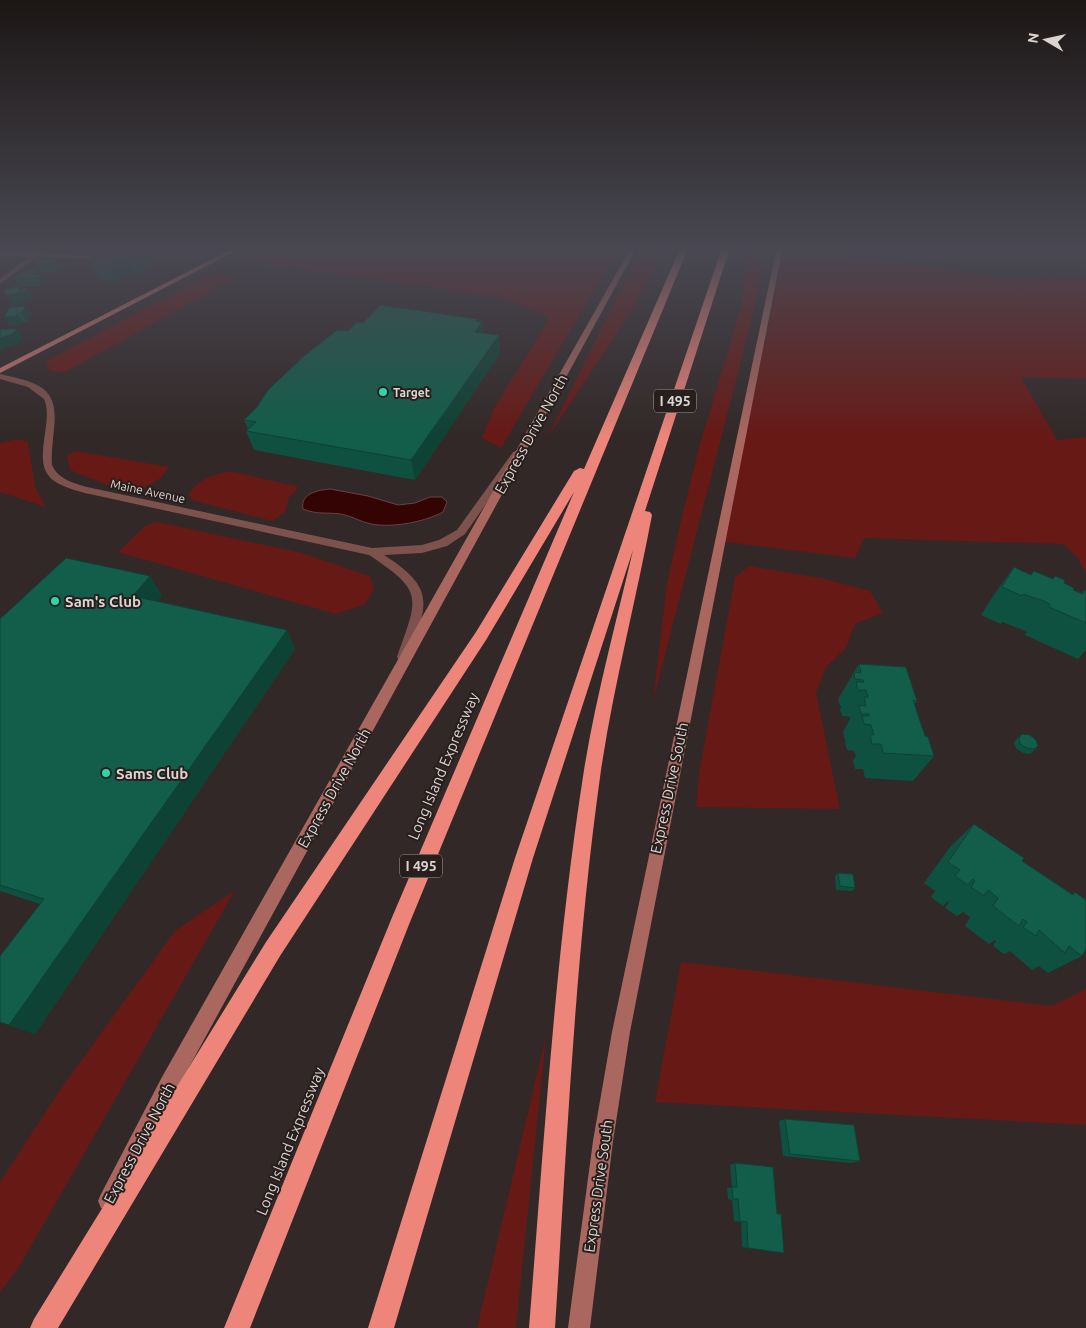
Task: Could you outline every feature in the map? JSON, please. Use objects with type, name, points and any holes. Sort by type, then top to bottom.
[{"type":"highway","name":"Long Island Expressway","points":[[238,1328],[340,1067],[431,843],[657,313]]},
{"type":"highway","name":"I 495","points":[[381,1328],[524,858],[704,313]]},
{"type":"highway","points":[[42,1328],[311,890],[489,623],[544,535],[616,410]]},
{"type":"highway","points":[[542,1328],[567,989],[584,835],[604,710],[633,584],[655,462]]},
{"type":"main road","points":[[0,372],[114,313]]},
{"type":"main road","name":"Express Drive North","points":[[42,1328],[169,1084],[598,313]]},
{"type":"main road","name":"Express Drive South","points":[[579,1328],[603,1141],[629,985],[766,313]]},
{"type":"street","name":"Maine Avenue","points":[[0,376],[35,388],[47,397],[52,408],[45,459],[46,468],[52,476],[61,482],[85,490],[372,552]]},
{"type":"street","points":[[372,552],[432,547],[460,532],[540,420]]},
{"type":"street","points":[[372,552],[407,575],[417,590],[419,599],[419,608],[398,674]]},
{"type":"shaded area","points":[[137,313],[172,313],[65,372],[50,371],[46,361]]},
{"type":"shaded area","points":[[540,313],[581,313],[501,448],[482,438],[493,410],[550,317]]},
{"type":"shaded area","points":[[609,313],[630,313],[546,440]]},
{"type":"shaded area","points":[[739,313],[753,313],[653,701],[667,583],[700,444]]},
{"type":"shaded area","points":[[771,313],[1086,313],[1086,379],[1021,377],[1057,440],[1086,437],[1086,574],[1078,558],[1063,544],[864,538],[855,558],[719,541]]},
{"type":"shaded area","points":[[17,439],[28,442],[35,487],[46,507],[0,492],[0,443]]},
{"type":"shaded area","points":[[76,451],[169,467],[161,478],[144,488],[107,485],[70,470],[67,455]]},
{"type":"shaded area","points":[[230,471],[299,487],[289,497],[285,512],[272,521],[192,500],[189,494],[197,484],[206,478]]},
{"type":"shaded area","points":[[330,489],[368,496],[398,505],[415,503],[430,497],[442,497],[447,502],[443,512],[435,516],[408,523],[389,525],[371,524],[341,514],[317,513],[303,509],[304,499],[311,493]]},
{"type":"shaded area","points":[[157,522],[302,553],[370,576],[374,589],[365,604],[336,614],[118,552],[146,525]]},
{"type":"shaded area","points":[[749,566],[821,578],[870,591],[883,613],[855,624],[845,649],[826,667],[816,693],[840,809],[696,807],[699,773],[735,577]]},
{"type":"shaded area","points":[[235,890],[19,1267],[0,1292],[0,1182],[60,1090],[175,931]]},
{"type":"shaded area","points":[[681,962],[1052,1006],[1086,989],[1086,1125],[655,1102]]},
{"type":"shaded area","points":[[546,1036],[516,1328],[477,1328]]},
{"type":"building","points":[[6,313],[22,313],[17,313],[16,316],[4,317]]},
{"type":"building","name":"Target","points":[[372,313],[436,313],[478,319],[476,321],[482,322],[475,332],[499,335],[411,460],[246,431],[256,422],[244,420],[257,407],[268,390],[304,356],[337,330],[348,331],[357,322],[363,323]]},
{"type":"building","points":[[0,329],[17,329],[12,334],[0,338]]},
{"type":"building","name":"Sams Club","points":[[66,558],[150,576],[133,596],[287,630],[9,1025],[0,1022],[0,956],[44,899],[0,885],[0,619]]},
{"type":"building","points":[[1014,567],[1031,575],[1034,571],[1053,579],[1055,576],[1065,580],[1064,583],[1074,588],[1073,590],[1083,594],[1084,590],[1086,591],[1086,623],[1049,607],[1050,604],[1044,601],[1023,594],[1022,596],[1002,587]]},
{"type":"building","points":[[859,664],[906,667],[917,701],[913,700],[934,756],[883,753],[881,744],[872,744],[870,734],[874,735],[871,725],[864,724],[862,716],[869,716],[869,714],[861,714],[859,705],[866,706],[864,697],[868,697],[866,690],[858,690],[856,682],[864,682],[863,680],[855,679],[854,672],[861,673]]},
{"type":"building","points":[[1022,734],[1030,735],[1036,740],[1038,746],[1034,749],[1020,744],[1019,738]]},
{"type":"building","points":[[974,824],[1024,858],[1022,861],[1073,895],[1075,892],[1086,900],[1086,949],[1082,956],[1069,946],[1065,953],[1039,930],[1036,936],[1023,927],[1027,922],[1023,919],[1019,926],[993,906],[998,898],[988,890],[984,896],[971,887],[975,881],[973,879],[968,885],[955,876],[960,870],[948,862]]},
{"type":"building","points":[[838,873],[853,874],[855,888],[840,886]]},
{"type":"building","points":[[785,1119],[854,1125],[860,1161],[790,1154]]},
{"type":"building","points":[[735,1163],[773,1167],[777,1214],[781,1214],[784,1253],[748,1248],[747,1222],[740,1221],[738,1199],[733,1199],[732,1187],[737,1187]]},
{"type":"place","name":"Target","points":[[383,392]]},
{"type":"place","name":"Sam's Club","points":[[55,601]]},
{"type":"place","name":"Sams Club","points":[[106,773]]}]
